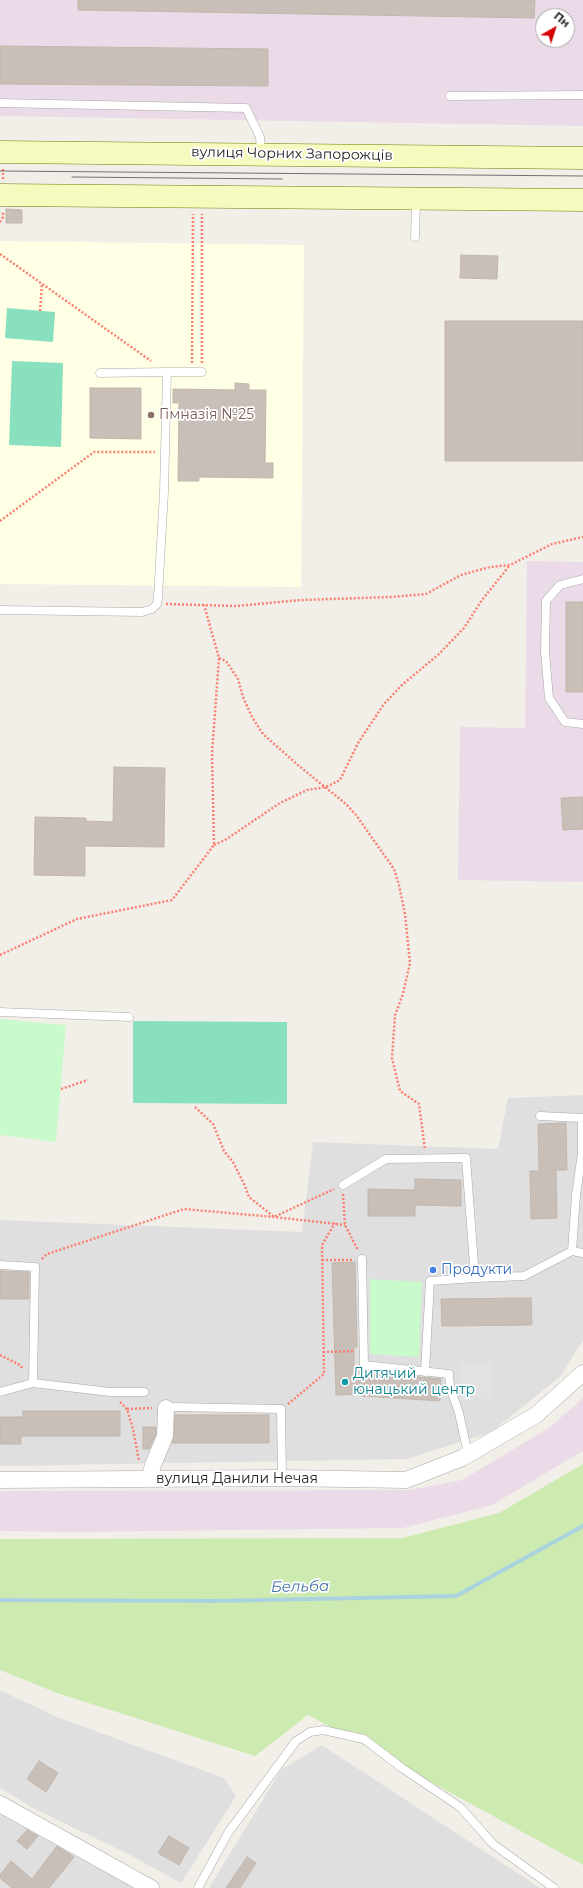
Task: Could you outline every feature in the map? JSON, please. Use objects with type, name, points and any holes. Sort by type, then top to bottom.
[{"type":"main road","name":"вулиця Чорних Запорожців","points":[[2,152],[583,158]]},
{"type":"main road","points":[[1,195],[197,198],[583,200]]},
{"type":"street","name":"вулиця Данили Нечая","points":[[0,1480],[282,1478],[406,1480],[468,1454],[536,1415],[583,1373]]},
{"type":"street","points":[[146,1479],[165,1436],[170,1408]]},
{"type":"street","points":[[0,1804],[151,1888]]},
{"type":"lane","points":[[450,96],[583,95]]},
{"type":"lane","points":[[0,103],[246,108],[260,137],[261,154]]},
{"type":"lane","points":[[415,237],[416,199]]},
{"type":"lane","points":[[100,372],[202,372]]},
{"type":"lane","points":[[0,610],[142,612],[152,609],[157,604],[164,492],[167,372]]},
{"type":"lane","points":[[583,578],[560,585],[546,601],[545,652],[549,698],[565,722],[583,724]]},
{"type":"lane","points":[[0,1012],[129,1017]]},
{"type":"lane","points":[[540,1116],[582,1118],[582,1153],[576,1195],[572,1251]]},
{"type":"lane","points":[[343,1185],[386,1159],[466,1158],[475,1278]]},
{"type":"lane","points":[[425,1372],[430,1281],[524,1276],[572,1251],[583,1253]]},
{"type":"lane","points":[[362,1260],[364,1365],[449,1374],[450,1387],[468,1454]]},
{"type":"lane","points":[[0,1265],[35,1267],[33,1383]]},
{"type":"lane","points":[[0,1392],[33,1383],[110,1392],[144,1392]]},
{"type":"lane","points":[[170,1408],[281,1409],[282,1478]]},
{"type":"lane","points":[[198,1888],[228,1833],[296,1741],[310,1732],[323,1730],[364,1739],[402,1768],[460,1807],[493,1844],[554,1888]]},
{"type":"path","points":[[0,222],[3,217],[1,195],[2,152]]},
{"type":"path","points":[[192,372],[197,198]]},
{"type":"path","points":[[197,198],[202,372]]},
{"type":"path","points":[[0,254],[167,372]]},
{"type":"path","points":[[40,311],[42,284]]},
{"type":"path","points":[[0,521],[94,452],[165,453]]},
{"type":"path","points":[[157,604],[236,606],[301,600],[391,597],[426,594],[461,575],[490,567],[510,565],[552,544],[583,537]]},
{"type":"path","points":[[0,955],[76,919],[172,900],[214,844],[225,840],[280,803],[307,790],[326,787],[340,780],[358,743],[384,704],[402,685],[439,654],[464,628],[487,594],[510,565]]},
{"type":"path","points":[[204,605],[219,658],[212,753],[214,844]]},
{"type":"path","points":[[219,658],[226,661],[238,679],[243,697],[252,717],[263,734],[299,766],[346,804],[356,815],[394,869],[405,914],[410,963],[403,994],[395,1015],[392,1058],[400,1091],[418,1104],[426,1159]]},
{"type":"path","points":[[61,1089],[88,1080]]},
{"type":"path","points":[[195,1107],[214,1124],[224,1150],[233,1162],[246,1186],[249,1197],[274,1216]]},
{"type":"path","points":[[274,1216],[343,1185],[345,1226],[362,1260],[322,1260]]},
{"type":"path","points":[[47,1254],[184,1208],[274,1216],[335,1223],[345,1226]]},
{"type":"path","points":[[281,1409],[324,1374],[322,1245],[335,1223]]},
{"type":"path","points":[[324,1352],[364,1350]]},
{"type":"path","points":[[0,1355],[20,1365],[33,1383]]},
{"type":"path","points":[[110,1392],[127,1409],[146,1479]]},
{"type":"shaded area","points":[[0,0],[583,0],[583,126],[0,116]]},
{"type":"shaded area","name":"Гімназія №25","points":[[0,241],[304,245],[301,587],[0,584]]},
{"type":"shaded area","points":[[527,561],[583,562],[583,882],[458,880],[460,727],[525,728]]},
{"type":"shaded area","points":[[583,1095],[583,1340],[560,1377],[491,1432],[407,1459],[0,1466],[0,1220],[302,1232],[313,1142],[498,1149],[508,1098]]},
{"type":"shaded area","points":[[490,1362],[491,1399],[460,1400],[459,1363]]},
{"type":"shaded area","points":[[583,1398],[583,1451],[492,1505],[403,1528],[76,1532],[0,1531],[0,1491],[410,1490],[462,1480],[549,1428]]},
{"type":"shaded area","points":[[0,1690],[57,1717],[224,1778],[236,1796],[181,1883],[128,1854],[33,1808],[0,1788]]},
{"type":"shaded area","points":[[322,1745],[540,1888],[209,1888],[281,1770]]},
{"type":"shaded area","points":[[0,1811],[142,1888],[0,1888]]},
{"type":"green space","points":[[7,308],[55,312],[53,342],[5,338]]},
{"type":"green space","points":[[12,361],[63,363],[61,447],[9,445]]},
{"type":"green space","points":[[0,1019],[66,1025],[56,1142],[0,1135]]},
{"type":"green space","points":[[133,1021],[287,1022],[287,1104],[133,1103]]},
{"type":"green space","points":[[370,1279],[422,1282],[419,1357],[370,1354]]},
{"type":"green space","points":[[583,1464],[583,1865],[308,1715],[255,1756],[57,1693],[0,1670],[0,1539],[402,1538],[499,1513]]},
{"type":"building","points":[[78,0],[535,0],[534,18],[78,10]]},
{"type":"building","points":[[0,46],[268,49],[268,86],[0,84]]},
{"type":"building","points":[[6,209],[22,210],[22,223],[6,223]]},
{"type":"building","points":[[461,255],[498,256],[497,279],[460,278]]},
{"type":"building","points":[[445,321],[583,321],[583,461],[445,461]]},
{"type":"building","points":[[235,383],[249,384],[249,390],[266,390],[265,463],[273,463],[273,478],[199,477],[199,481],[178,481],[179,403],[173,403],[173,389],[235,390]]},
{"type":"building","points":[[90,388],[141,388],[141,439],[90,438]]},
{"type":"building","points":[[566,602],[583,602],[583,692],[566,692]]},
{"type":"building","points":[[114,767],[165,768],[164,847],[85,846],[85,876],[34,875],[35,817],[86,818],[86,821],[113,822]]},
{"type":"building","points":[[583,797],[583,829],[563,830],[561,798]]},
{"type":"building","points":[[566,1123],[567,1170],[556,1170],[557,1218],[531,1219],[530,1171],[539,1171],[538,1124]]},
{"type":"building","points":[[415,1179],[461,1180],[461,1206],[415,1205],[415,1216],[368,1216],[368,1189],[415,1190]]},
{"type":"building","points":[[355,1262],[357,1347],[354,1347],[354,1371],[441,1379],[440,1401],[362,1396],[362,1394],[336,1395],[332,1263]]},
{"type":"building","points":[[0,1271],[29,1272],[29,1299],[0,1299]]},
{"type":"building","points":[[531,1298],[532,1325],[442,1326],[441,1299]]},
{"type":"building","points":[[23,1411],[120,1411],[120,1436],[21,1436],[21,1444],[0,1444],[0,1417],[23,1417]]},
{"type":"building","points":[[175,1415],[269,1415],[269,1443],[172,1443],[174,1436]]},
{"type":"building","points":[[143,1427],[156,1427],[156,1434],[149,1449],[143,1449]]},
{"type":"building","points":[[39,1761],[58,1773],[46,1792],[27,1779]]},
{"type":"building","points":[[27,1830],[38,1836],[27,1849],[17,1841]]},
{"type":"building","points":[[169,1836],[189,1848],[179,1865],[158,1853]]},
{"type":"building","points":[[57,1846],[74,1857],[49,1888],[12,1888],[0,1878],[0,1875],[11,1861],[32,1879]]},
{"type":"building","points":[[247,1857],[256,1863],[240,1888],[226,1888]]},
{"type":"waterway","name":"Бельба","points":[[0,1600],[213,1601],[456,1596],[583,1526]]},
{"type":"tram line","points":[[0,171],[583,176]]},
{"type":"tram line","points":[[72,177],[282,179]]},
{"type":"place","name":"Гімназія №25","points":[[151,415]]},
{"type":"place","name":"Продукти","points":[[433,1270]]},
{"type":"place","name":"Дитячий юнацький центр","points":[[345,1382]]}]
